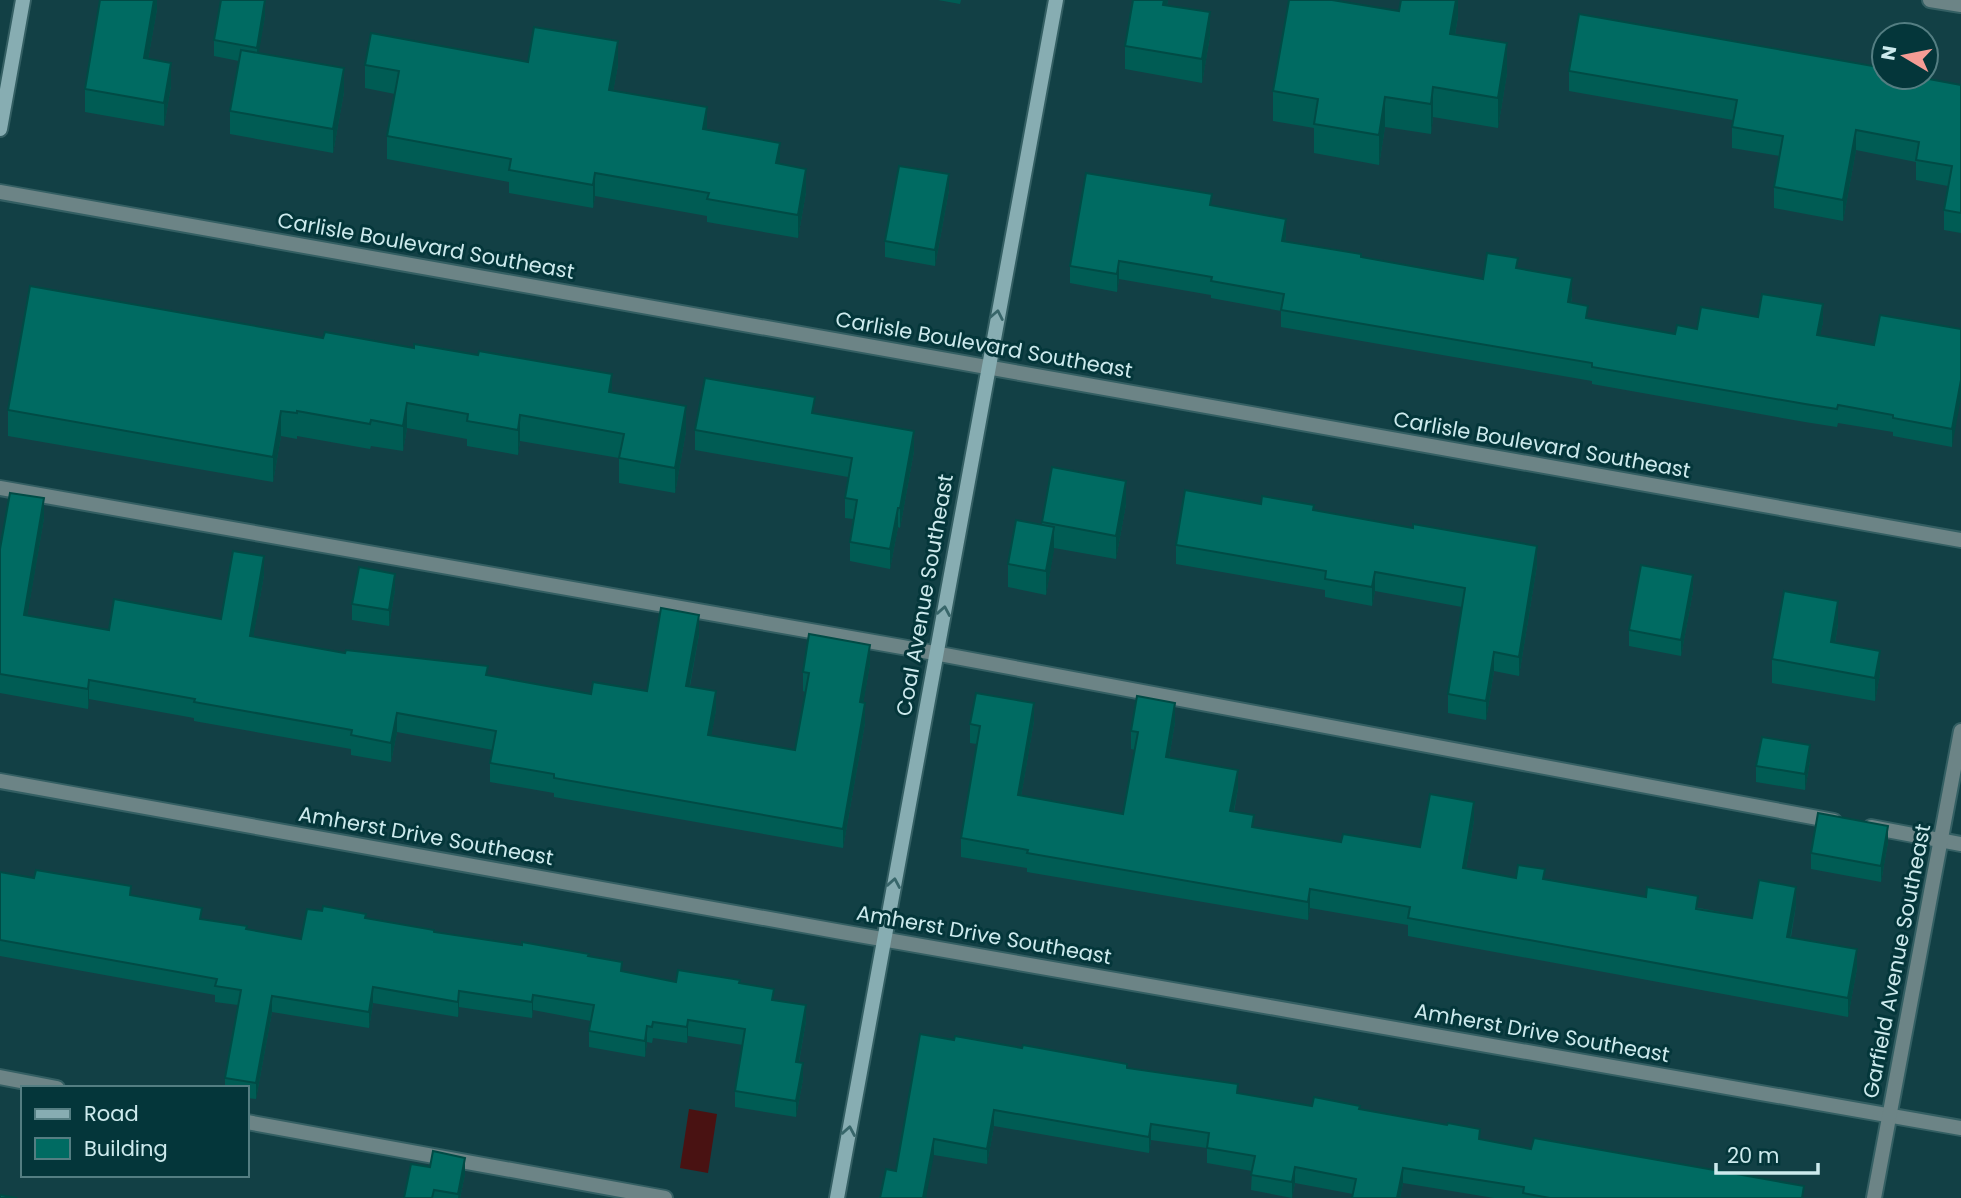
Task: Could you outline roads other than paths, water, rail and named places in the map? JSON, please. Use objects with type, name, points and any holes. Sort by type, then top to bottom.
[{"type":"main road","points":[[0,129],[23,0]]},
{"type":"main road","name":"Coal Avenue Southeast","points":[[837,1198],[1056,0]]},
{"type":"street","points":[[1930,0],[1961,5]]},
{"type":"street","name":"Carlisle Boulevard Southeast","points":[[0,192],[1961,540]]},
{"type":"street","points":[[0,488],[936,653],[1961,844]]},
{"type":"street","name":"Garfield Avenue Southeast","points":[[1874,1198],[1961,731]]},
{"type":"street","name":"Amherst Drive Southeast","points":[[0,781],[884,940],[1961,1128]]},
{"type":"street","points":[[0,1077],[47,1086]]},
{"type":"street","points":[[248,1122],[665,1198]]}]
